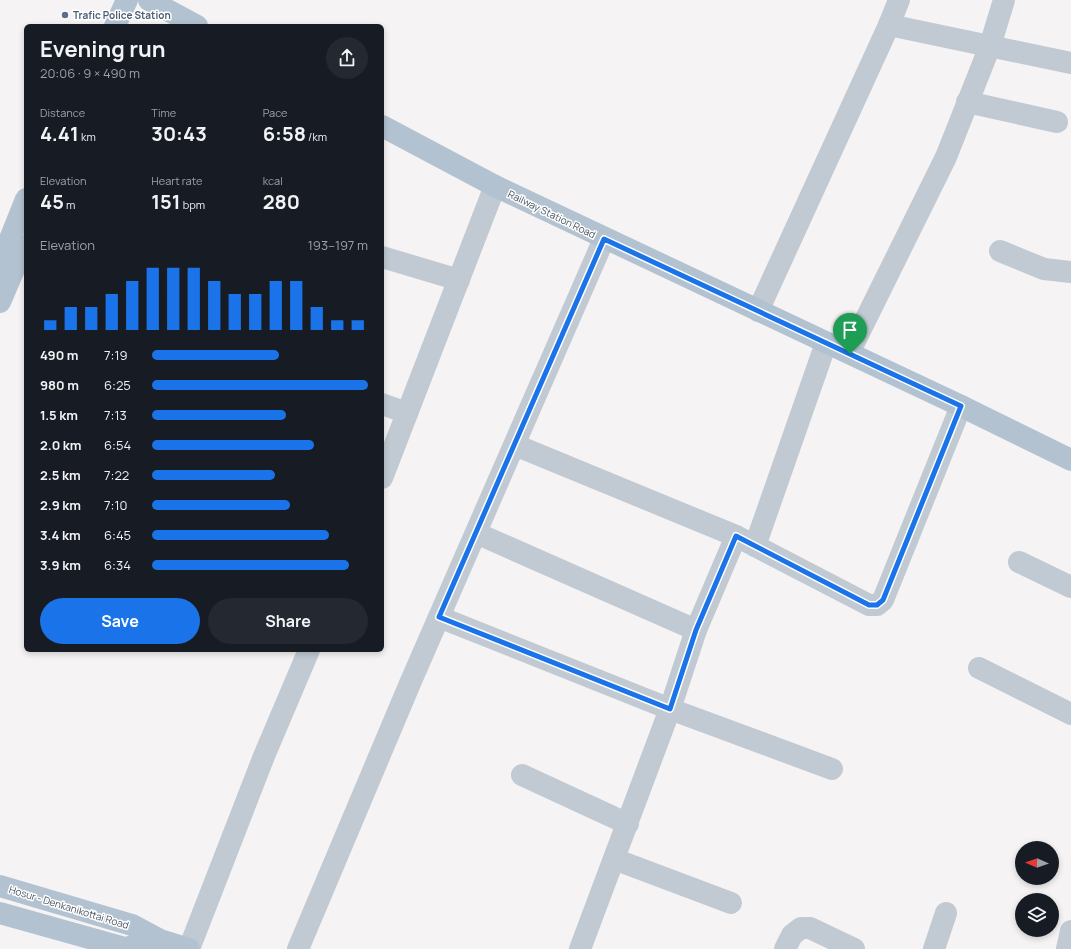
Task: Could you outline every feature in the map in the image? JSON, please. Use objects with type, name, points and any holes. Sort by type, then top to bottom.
[{"type":"main road","points":[[116,24],[127,0]]},
{"type":"main road","points":[[149,0],[193,24]]},
{"type":"main road","name":"Railway Station Road","points":[[384,127],[495,186],[604,239],[961,406],[1071,460]]},
{"type":"main road","points":[[2,256],[24,204]]},
{"type":"main road","points":[[0,302],[24,245]]},
{"type":"main road","name":"Hosur - Denkanikottai Road","points":[[0,886],[132,926],[160,940],[189,949]]},
{"type":"main road","points":[[0,913],[125,948],[160,940]]},
{"type":"street","points":[[758,311],[889,25],[899,0]]},
{"type":"street","points":[[850,354],[946,157],[990,46],[1004,0]]},
{"type":"street","points":[[889,25],[1071,63]]},
{"type":"street","points":[[967,102],[1057,122]]},
{"type":"street","points":[[384,473],[495,186]]},
{"type":"street","points":[[298,949],[439,617],[604,239]]},
{"type":"street","points":[[1000,251],[1044,269],[1071,272]]},
{"type":"street","points":[[384,258],[459,280]]},
{"type":"street","points":[[756,546],[826,343]]},
{"type":"street","points":[[384,405],[407,413]]},
{"type":"street","points":[[515,445],[736,536],[869,605],[877,605],[883,600],[961,406]]},
{"type":"street","points":[[476,533],[696,630]]},
{"type":"street","points":[[580,949],[670,709],[696,630],[736,536]]},
{"type":"street","points":[[1019,562],[1071,587]]},
{"type":"street","points":[[439,617],[670,709],[832,769]]},
{"type":"street","points":[[189,949],[264,756],[308,652]]},
{"type":"street","points":[[979,668],[1071,714]]},
{"type":"street","points":[[522,775],[628,824]]},
{"type":"street","points":[[614,860],[731,903]]},
{"type":"street","points":[[934,949],[946,913]]},
{"type":"street","points":[[785,949],[792,935],[801,928],[810,928],[854,949]]},
{"type":"street","points":[[1067,949],[1071,931]]},
{"type":"place","name":"Trafic Police Station","points":[[65,15]]},
{"type":"route","points":[[604,239],[850,354],[961,406],[883,600],[877,605],[869,605],[736,536],[696,630],[670,709],[439,617],[604,239]]}]
